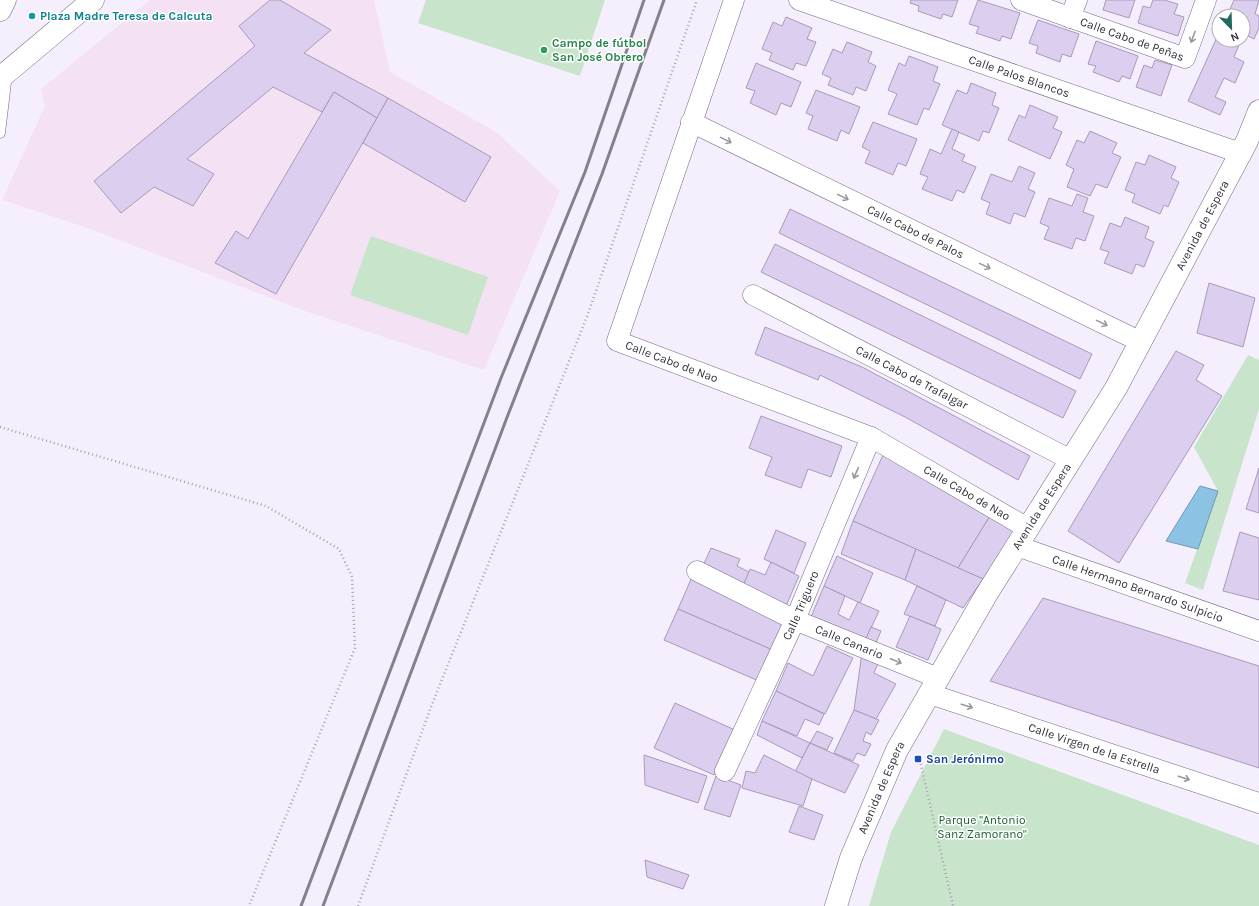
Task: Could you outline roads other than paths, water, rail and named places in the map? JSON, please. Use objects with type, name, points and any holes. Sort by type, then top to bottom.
[{"type":"street","points":[[4,75],[93,0]]},
{"type":"street","name":"Calle Cabo de Nao","points":[[734,0],[617,341],[871,437],[1023,538]]},
{"type":"street","name":"Calle Palos Blancos","points":[[799,0],[1240,153]]},
{"type":"street","name":"Calle Cabo de Peñas","points":[[1021,0],[1073,9],[1185,58],[1206,0]]},
{"type":"street","name":"Avenida de Espera","points":[[836,906],[851,858],[897,750],[1023,538],[1116,388],[1240,153],[1259,111]]},
{"type":"street","name":"Calle Cabo de Palos","points":[[691,122],[1140,342]]},
{"type":"street","name":"Calle Cabo de Trafalgar","points":[[753,295],[1071,460]]},
{"type":"street","name":"Calle Triguero","points":[[725,771],[795,620],[871,437]]},
{"type":"street","name":"Calle Hermano Bernardo Sulpicio","points":[[1023,538],[1259,631]]},
{"type":"street","name":"Calle Canario","points":[[697,571],[795,620],[934,686]]},
{"type":"street","name":"Calle Virgen de la Estrella","points":[[934,686],[1259,803]]},
{"type":"lane","points":[[0,133],[4,75]]},
{"type":"water","points":[[1200,486],[1218,491],[1198,549],[1166,541]]},
{"type":"railway","points":[[301,906],[501,378],[585,172],[644,0]]},
{"type":"railway","points":[[323,906],[506,420],[602,174],[664,0]]},
{"type":"place","name":"Plaza Madre Teresa de Calcuta","points":[[32,16]]},
{"type":"place","name":"Campo de fútbol San José Obrero","points":[[544,50]]},
{"type":"place","name":"San Jerónimo","points":[[918,759]]},
{"type":"park label","name":"Parque \"Antonio Sanz Zamorano\"","points":[[982,827]]}]
